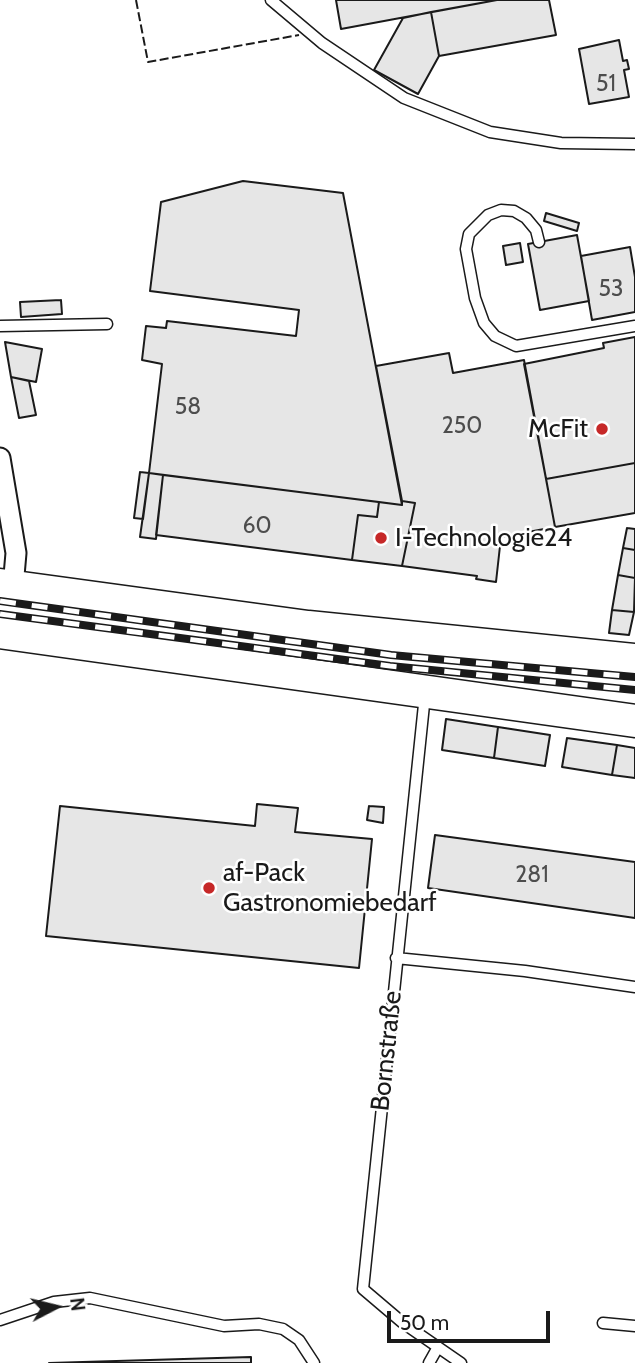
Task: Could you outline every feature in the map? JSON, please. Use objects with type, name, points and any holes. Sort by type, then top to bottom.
[{"type":"main road","points":[[6,586],[308,627],[635,660]]},
{"type":"main road","points":[[0,632],[635,721]]},
{"type":"street","points":[[0,458],[16,553],[6,586]]},
{"type":"lane","points":[[271,0],[322,43],[404,98],[490,132],[561,142],[635,144]]},
{"type":"lane","points":[[539,242],[536,230],[526,218],[514,211],[502,210],[488,215],[469,233],[466,249],[475,298],[484,323],[495,336],[516,346],[635,326]]},
{"type":"lane","points":[[0,326],[107,324]]},
{"type":"lane","name":"Bornstraße","points":[[425,691],[363,1289],[461,1363]]},
{"type":"lane","points":[[396,958],[525,971],[635,987]]},
{"type":"lane","points":[[0,1320],[54,1302],[90,1298],[224,1326],[259,1324],[283,1329],[299,1340],[314,1363]]},
{"type":"lane","points":[[603,1323],[635,1326]]},
{"type":"lane","points":[[429,1363],[438,1347]]},
{"type":"building","points":[[336,0],[497,0],[341,29]]},
{"type":"building","points":[[497,0],[549,0],[556,35],[439,56],[431,12]]},
{"type":"building","points":[[431,12],[439,56],[418,94],[374,70],[403,18]]},
{"type":"building","points":[[619,40],[623,61],[627,60],[629,69],[624,70],[629,97],[589,104],[579,49]]},
{"type":"building","points":[[243,181],[343,193],[402,505],[149,473],[162,364],[142,360],[146,326],[166,328],[167,321],[296,336],[299,310],[150,291],[161,202]]},
{"type":"building","points":[[546,213],[579,223],[577,231],[544,221]]},
{"type":"building","points":[[577,235],[589,301],[540,310],[528,244]]},
{"type":"building","points":[[520,243],[523,262],[506,265],[503,246]]},
{"type":"building","points":[[630,247],[635,277],[635,312],[592,320],[581,256]]},
{"type":"building","points":[[61,300],[62,314],[21,317],[20,302]]},
{"type":"building","points":[[635,337],[635,463],[546,479],[524,364],[604,348],[603,343]]},
{"type":"building","points":[[5,342],[42,349],[36,382],[11,377]]},
{"type":"building","points":[[449,353],[453,373],[524,360],[555,527],[501,537],[496,582],[476,579],[477,576],[402,566],[415,503],[402,501],[376,366]]},
{"type":"building","points":[[11,377],[29,381],[36,415],[19,418]]},
{"type":"building","points":[[635,463],[635,513],[555,527],[546,479]]},
{"type":"building","points":[[140,472],[149,473],[143,519],[134,518]]},
{"type":"building","points":[[149,473],[163,475],[156,539],[140,537]]},
{"type":"building","points":[[163,475],[379,502],[377,517],[358,515],[352,560],[156,535]]},
{"type":"building","name":"I-Technologie24","points":[[402,501],[415,503],[402,566],[352,560],[358,515],[377,517],[379,502],[402,505]]},
{"type":"building","points":[[627,528],[635,529],[635,550],[623,548]]},
{"type":"building","points":[[623,548],[635,550],[635,578],[618,575]]},
{"type":"building","points":[[618,575],[635,578],[634,612],[612,610]]},
{"type":"building","points":[[612,610],[634,612],[629,635],[609,633]]},
{"type":"building","points":[[446,719],[498,727],[494,758],[442,750]]},
{"type":"building","points":[[498,727],[550,735],[545,766],[494,758]]},
{"type":"building","points":[[567,738],[617,745],[612,775],[562,767]]},
{"type":"building","points":[[617,745],[635,748],[635,778],[612,775]]},
{"type":"building","name":"af-Pack Gastronomiebedarf","points":[[257,804],[298,808],[295,832],[372,839],[359,968],[46,936],[60,806],[255,826]]},
{"type":"building","points":[[369,806],[384,807],[383,823],[367,820]]},
{"type":"building","points":[[435,835],[635,862],[635,918],[428,888]]},
{"type":"building","points":[[251,1357],[251,1363],[49,1363]]},
{"type":"railway","points":[[0,601],[391,655],[635,677]]},
{"type":"railway","points":[[0,614],[390,666],[635,690]]},
{"type":"fence","points":[[136,0],[148,62],[299,35]]},
{"type":"place","name":"McFit","points":[[602,429]]},
{"type":"place","name":"I-Technologie24","points":[[381,538]]},
{"type":"place","name":"af-Pack Gastronomiebedarf","points":[[209,888]]}]
